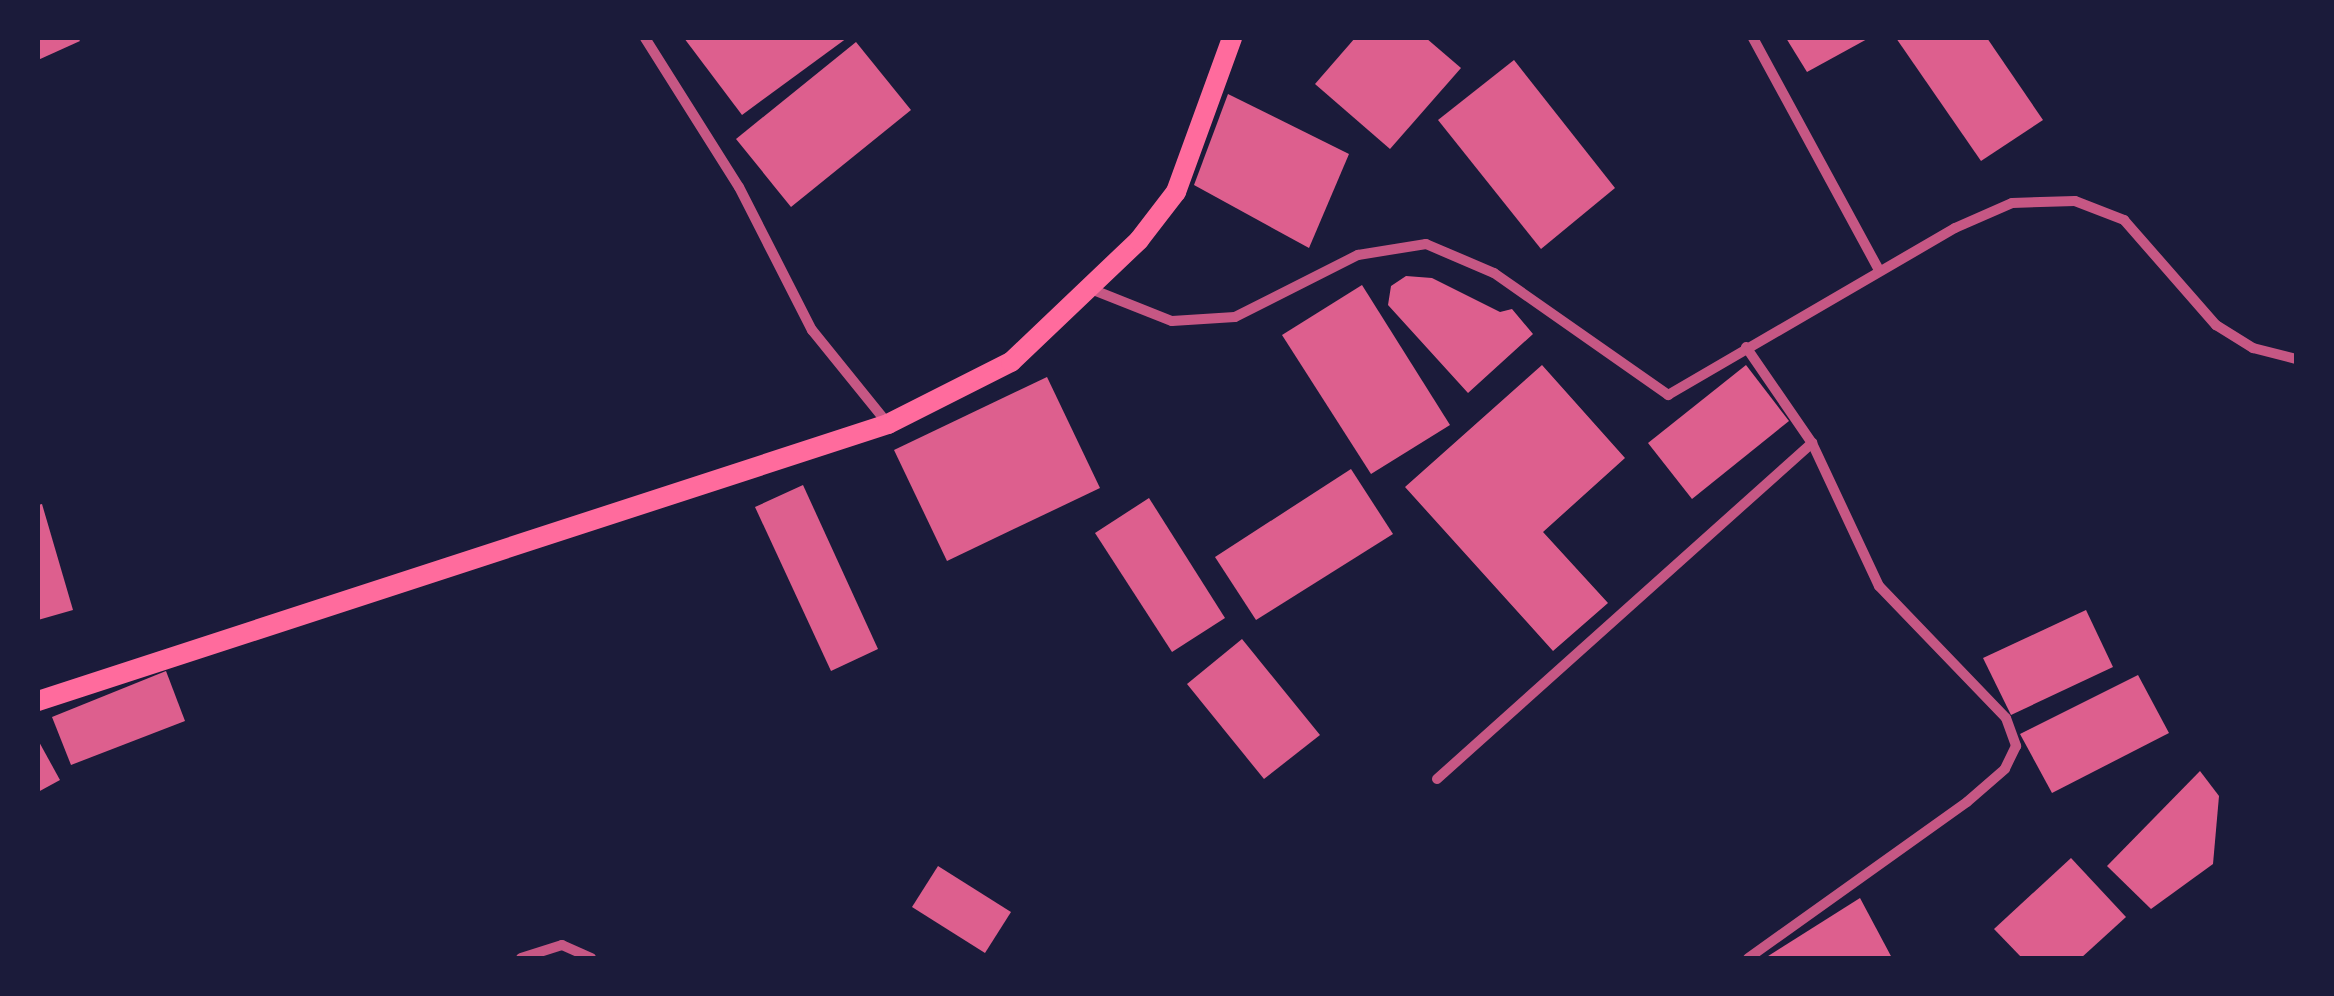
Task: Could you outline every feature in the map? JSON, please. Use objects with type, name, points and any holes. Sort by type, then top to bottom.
[{"type":"main road","points":[[38,701],[888,424],[1011,362],[1090,289],[1176,192],[1232,38]]},
{"type":"street","points":[[645,38],[739,187],[812,330],[888,424]]},
{"type":"street","points":[[1753,38],[1879,270]]},
{"type":"street","points":[[1090,289],[1172,321],[1235,316],[1358,255],[1426,244],[1494,273],[1668,395],[1879,270],[2012,203],[2075,201],[2124,220],[2216,324],[2253,348],[2296,359]]},
{"type":"street","points":[[1746,348],[1812,443],[1879,586],[2006,718],[2016,746],[2006,770],[1967,802],[1748,958]]},
{"type":"street","points":[[1438,779],[1812,443]]},
{"type":"street","points":[[522,958],[562,945],[592,958]]},
{"type":"building","points":[[38,38],[78,38],[80,41],[38,60]]},
{"type":"building","points":[[684,38],[847,38],[742,115]]},
{"type":"building","points":[[1355,38],[1426,38],[1461,68],[1390,149],[1315,84]]},
{"type":"building","points":[[1786,38],[1869,38],[1807,72]]},
{"type":"building","points":[[1896,38],[1987,38],[2043,120],[1981,161]]},
{"type":"building","points":[[856,42],[911,110],[791,207],[736,139]]},
{"type":"building","points":[[1514,60],[1615,188],[1541,249],[1438,120]]},
{"type":"building","points":[[1228,94],[1349,154],[1309,248],[1194,185]]},
{"type":"building","points":[[1406,276],[1432,278],[1500,312],[1512,309],[1533,334],[1468,393],[1388,305],[1391,286]]},
{"type":"building","points":[[1362,285],[1450,425],[1371,474],[1282,335]]},
{"type":"building","points":[[1542,365],[1625,458],[1543,532],[1608,603],[1553,651],[1405,487]]},
{"type":"building","points":[[1746,365],[1789,421],[1692,499],[1648,443]]},
{"type":"building","points":[[1047,377],[1100,488],[947,561],[894,450]]},
{"type":"building","points":[[1351,469],[1393,534],[1256,620],[1215,557]]},
{"type":"building","points":[[803,485],[878,649],[831,671],[755,507]]},
{"type":"building","points":[[1149,498],[1225,618],[1172,652],[1095,533]]},
{"type":"building","points":[[42,504],[73,610],[38,620],[38,505]]},
{"type":"building","points":[[2086,610],[2113,667],[2011,715],[1983,658]]},
{"type":"building","points":[[1242,639],[1320,735],[1264,779],[1187,684]]},
{"type":"building","points":[[166,671],[185,721],[71,765],[52,717]]},
{"type":"building","points":[[2138,675],[2169,733],[2052,793],[2020,734]]},
{"type":"building","points":[[38,740],[60,780],[38,792]]},
{"type":"building","points":[[2200,771],[2219,796],[2213,864],[2151,909],[2107,866]]},
{"type":"building","points":[[2071,858],[2126,917],[2081,958],[2022,958],[1994,929]]},
{"type":"building","points":[[938,866],[1011,912],[985,953],[912,907]]},
{"type":"building","points":[[1860,898],[1892,958],[1765,958]]}]
